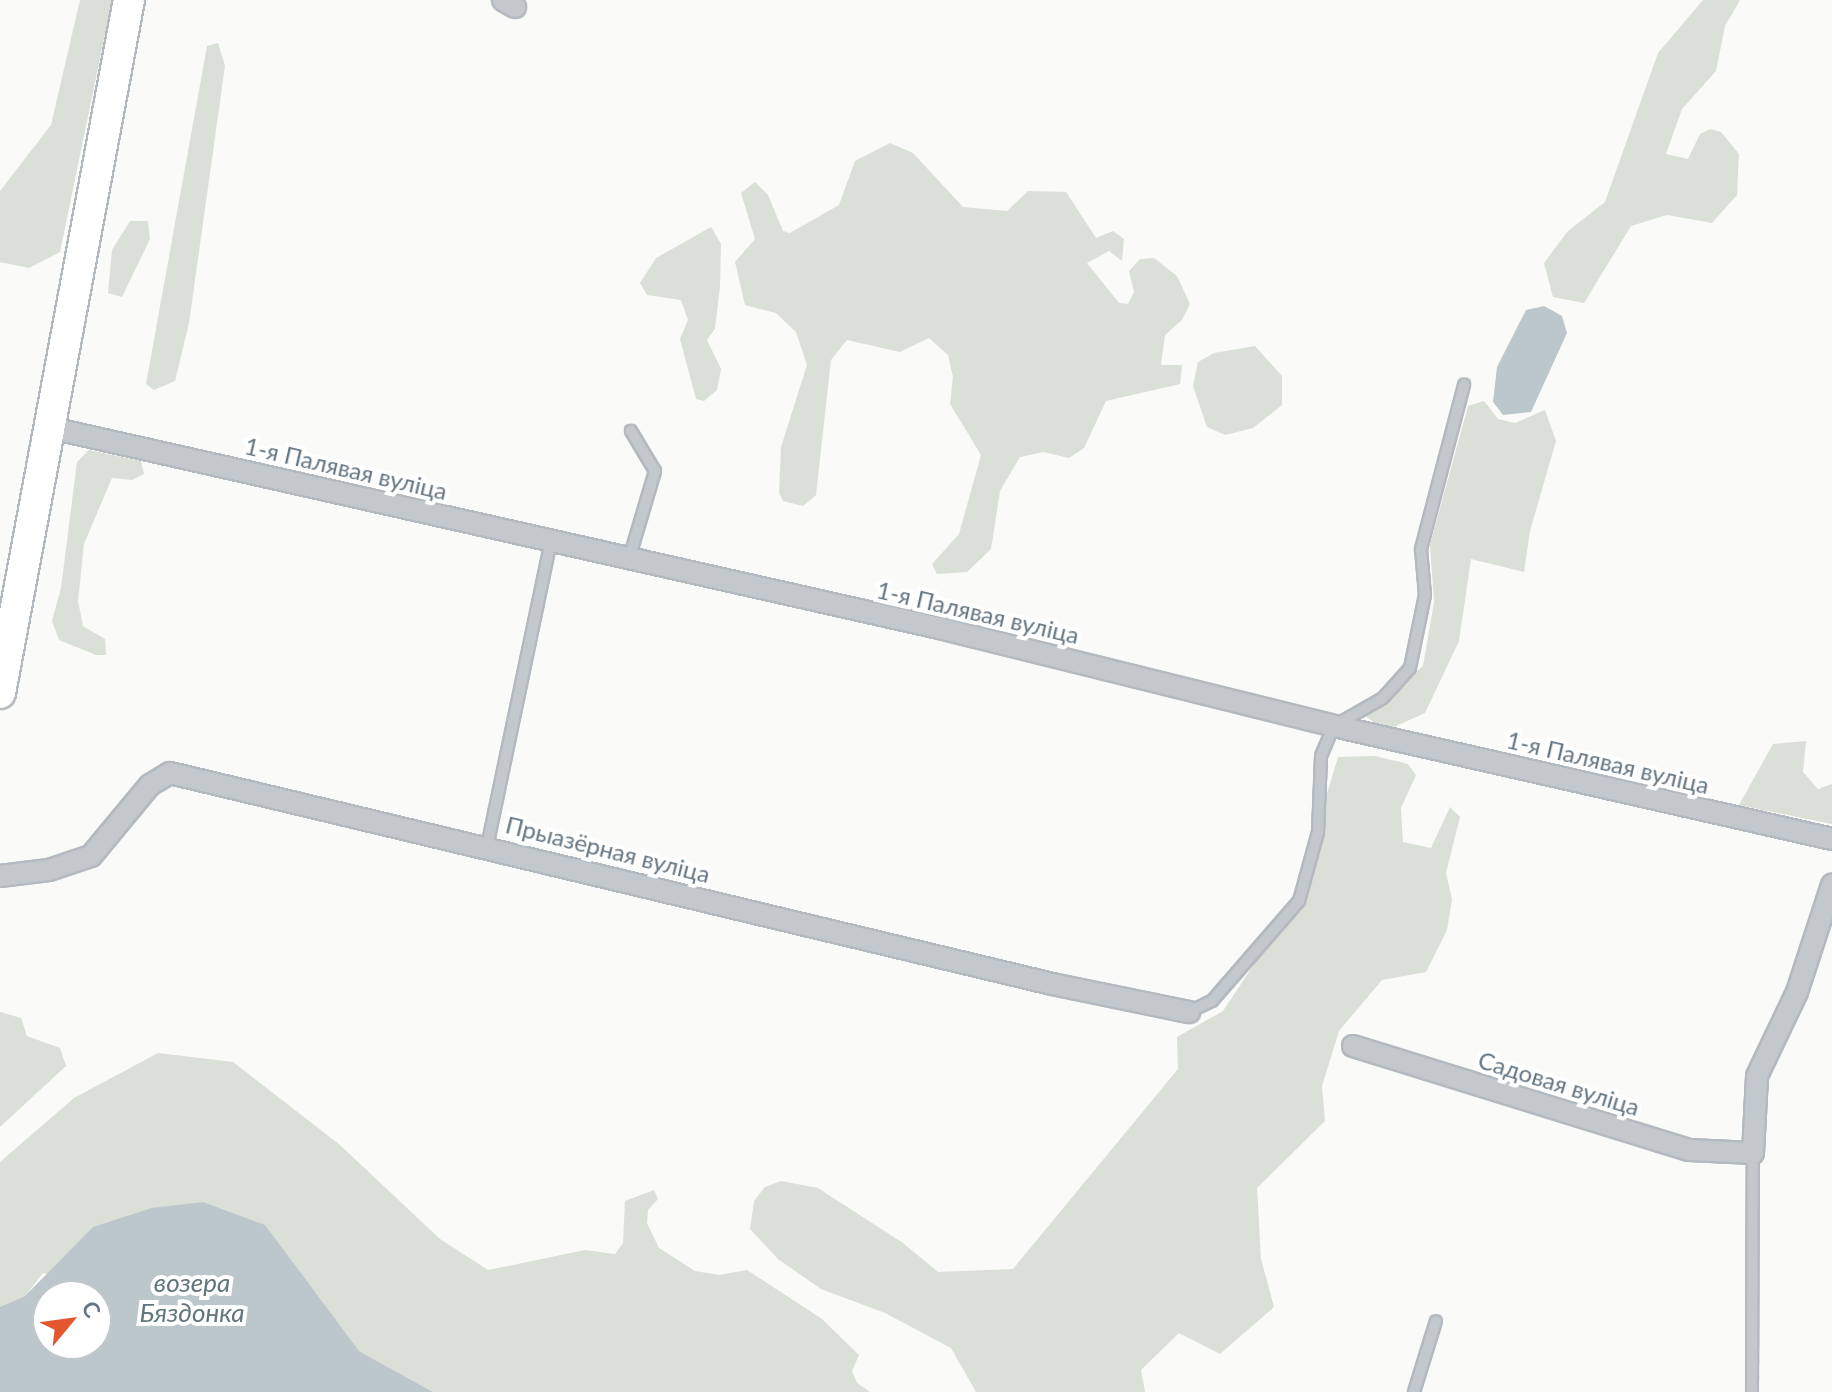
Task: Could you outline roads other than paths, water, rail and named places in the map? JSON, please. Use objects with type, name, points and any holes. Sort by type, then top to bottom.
[{"type":"main road","points":[[0,693],[129,0]]},
{"type":"street","name":"1-я Палявая вуліца","points":[[51,428],[939,628],[1334,726],[1832,839]]},
{"type":"street","name":"Прыазёрная вуліца","points":[[0,876],[49,870],[91,856],[150,785],[170,773],[1052,984],[1189,1012]]},
{"type":"street","points":[[1753,1153],[1757,1076],[1797,992],[1832,885]]},
{"type":"street","name":"Садовая вуліца","points":[[1353,1046],[1689,1150],[1753,1153]]},
{"type":"lane","points":[[1189,1012],[1212,1001],[1299,901],[1318,832],[1321,756],[1334,726],[1383,698],[1410,668],[1425,595],[1421,549],[1464,385]]},
{"type":"lane","points":[[629,559],[655,471],[631,431]]},
{"type":"lane","points":[[487,847],[551,541]]},
{"type":"lane","points":[[1752,1392],[1748,1380],[1753,1153]]},
{"type":"lane","points":[[1414,1392],[1436,1321]]},
{"type":"water","points":[[1544,306],[1562,316],[1567,333],[1531,412],[1503,415],[1493,402],[1497,367],[1526,310]]},
{"type":"water","name":"возера Бяздонка","points":[[203,1202],[265,1225],[359,1351],[433,1392],[0,1392],[0,1307],[25,1296],[32,1289],[32,1360],[112,1360],[112,1280],[41,1280],[93,1227],[152,1208]]}]
